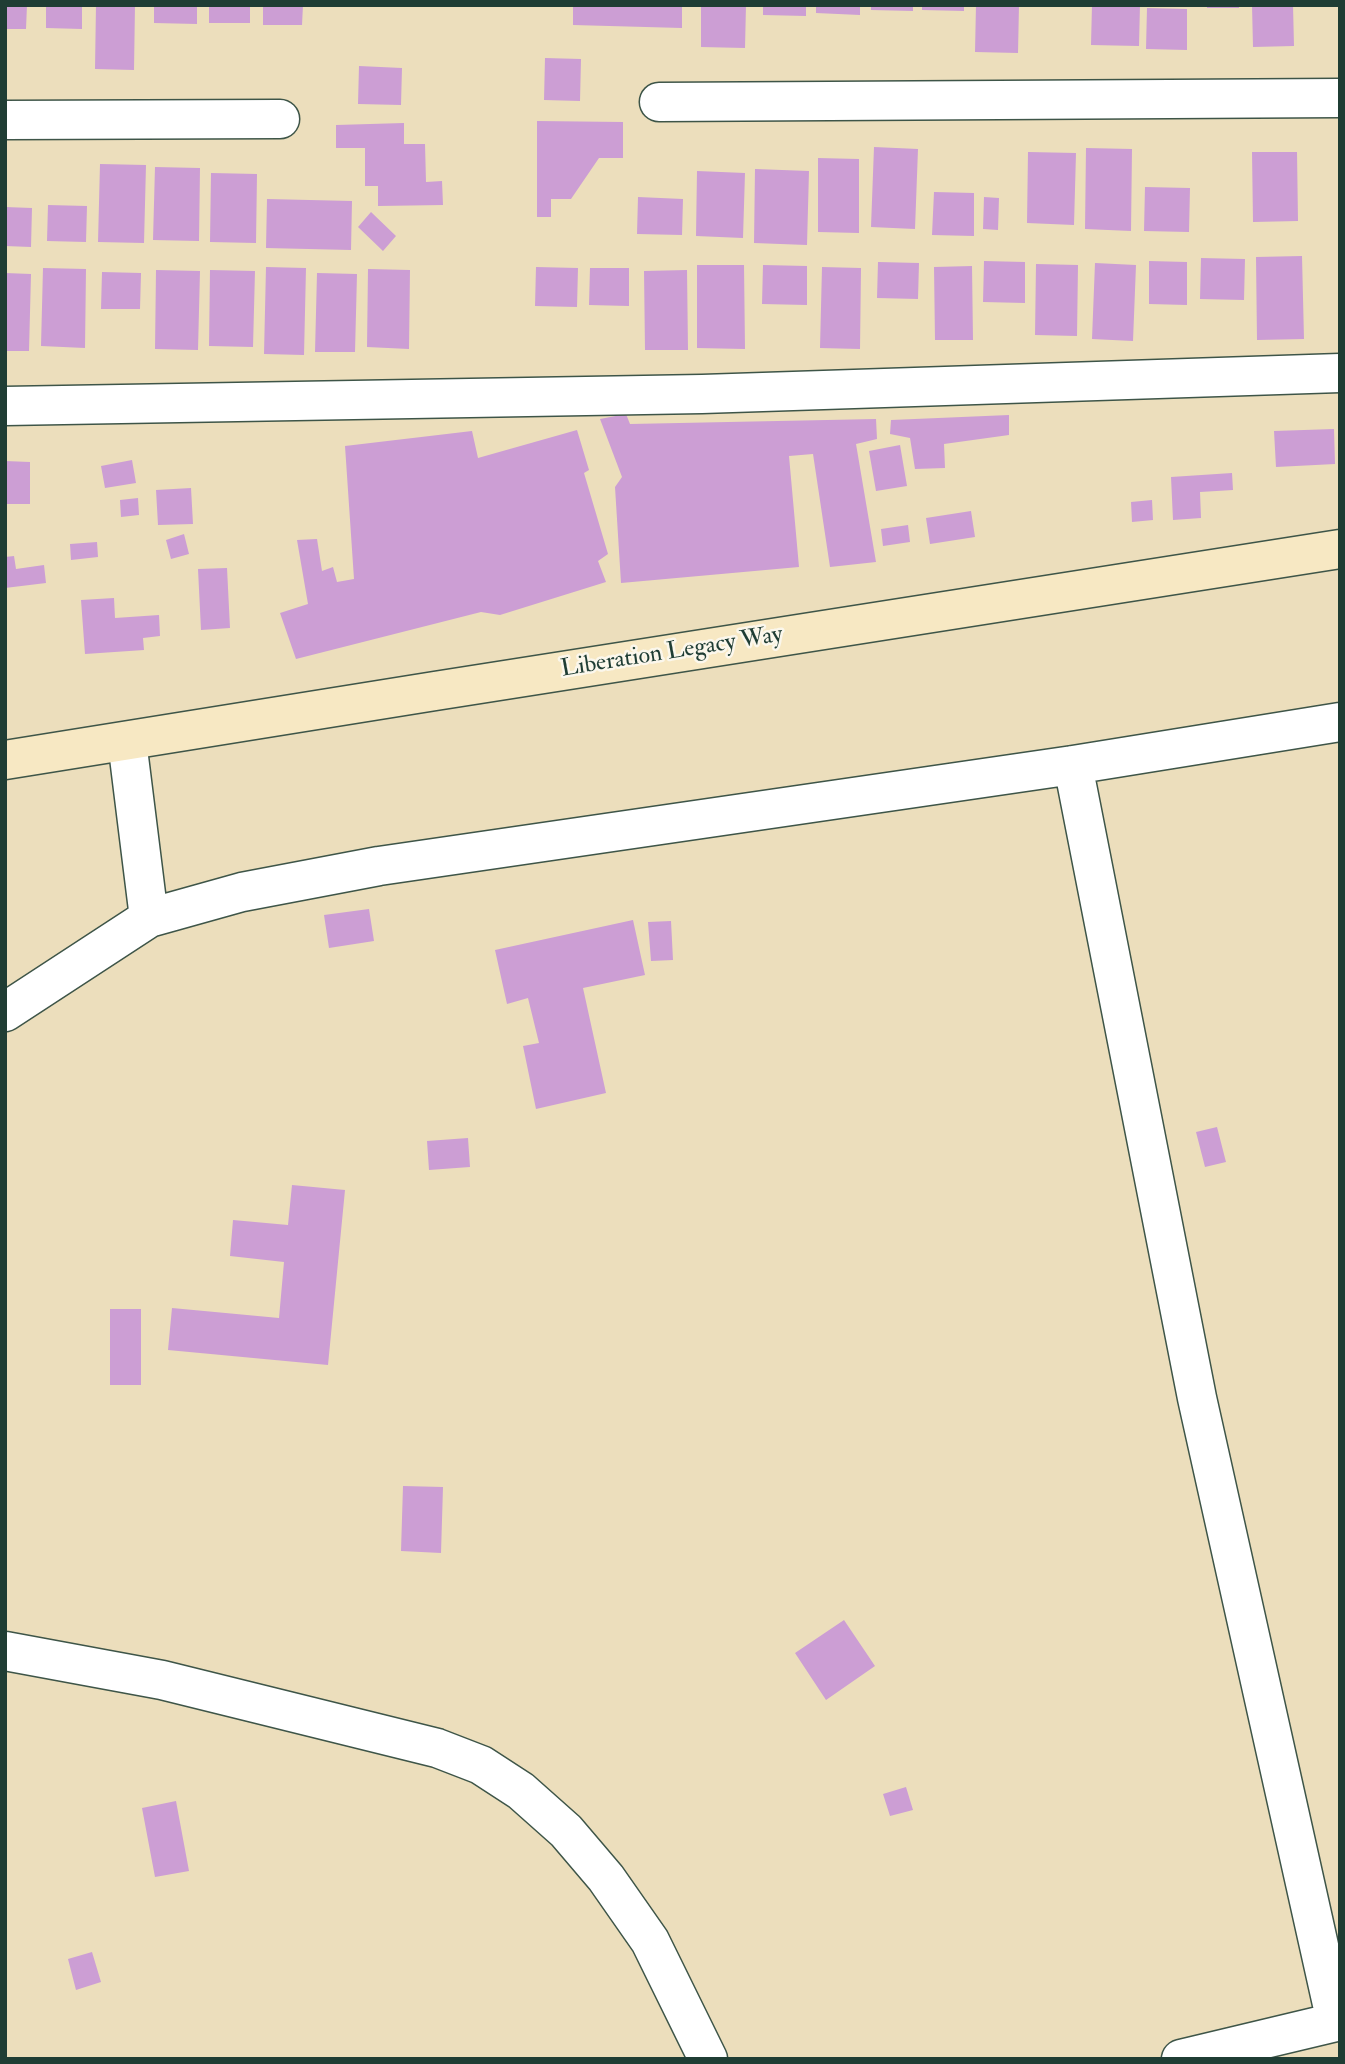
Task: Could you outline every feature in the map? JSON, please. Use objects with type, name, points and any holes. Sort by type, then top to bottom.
[{"type":"main road","name":"Liberation Legacy Way","points":[[5,760],[1340,549]]},
{"type":"street","points":[[659,102],[1340,98]]},
{"type":"street","points":[[5,120],[280,119]]},
{"type":"street","points":[[5,405],[702,394],[1340,373]]},
{"type":"street","points":[[5,1012],[149,918],[242,892],[379,866],[1073,765],[1340,722]]},
{"type":"street","points":[[127,741],[149,918]]},
{"type":"street","points":[[1073,765],[1197,1398],[1338,2022],[1181,2059]]},
{"type":"street","points":[[5,1651],[162,1680],[437,1748],[481,1765],[521,1791],[566,1831],[606,1878],[650,1941],[708,2059]]},
{"type":"building","points":[[5,5],[27,5],[26,29],[5,29]]},
{"type":"building","points":[[46,5],[82,5],[82,29],[46,28]]},
{"type":"building","points":[[96,5],[135,5],[134,70],[95,69]]},
{"type":"building","points":[[154,5],[197,5],[197,24],[154,23]]},
{"type":"building","points":[[209,5],[250,5],[250,23],[209,23]]},
{"type":"building","points":[[263,5],[303,5],[302,25],[263,25]]},
{"type":"building","points":[[573,5],[682,5],[682,28],[573,25]]},
{"type":"building","points":[[701,5],[746,5],[745,48],[701,47]]},
{"type":"building","points":[[763,5],[806,5],[806,16],[763,15]]},
{"type":"building","points":[[816,5],[860,5],[860,15],[816,13]]},
{"type":"building","points":[[871,5],[913,5],[913,11],[871,10]]},
{"type":"building","points":[[922,5],[964,5],[964,11],[922,10]]},
{"type":"building","points":[[976,5],[1019,5],[1018,53],[975,52]]},
{"type":"building","points":[[1092,5],[1140,5],[1139,46],[1091,45]]},
{"type":"building","points":[[1207,5],[1239,5],[1239,8],[1207,8]]},
{"type":"building","points":[[1252,5],[1293,5],[1294,46],[1253,47]]},
{"type":"building","points":[[1147,8],[1187,9],[1187,50],[1146,49]]},
{"type":"building","points":[[545,58],[581,59],[580,101],[544,100]]},
{"type":"building","points":[[359,66],[402,68],[401,105],[358,104]]},
{"type":"building","points":[[537,121],[623,122],[623,158],[599,158],[571,199],[551,199],[551,217],[537,217]]},
{"type":"building","points":[[404,123],[404,144],[425,144],[426,182],[442,181],[443,205],[378,206],[378,186],[365,186],[365,148],[336,148],[336,125]]},
{"type":"building","points":[[874,147],[918,149],[915,229],[871,227]]},
{"type":"building","points":[[1086,148],[1132,149],[1131,231],[1085,229]]},
{"type":"building","points":[[1028,152],[1076,153],[1074,225],[1027,223]]},
{"type":"building","points":[[1252,152],[1297,152],[1298,221],[1253,222]]},
{"type":"building","points":[[818,158],[859,159],[859,233],[818,232]]},
{"type":"building","points":[[100,164],[146,165],[144,243],[98,242]]},
{"type":"building","points":[[155,167],[200,168],[199,241],[153,240]]},
{"type":"building","points":[[755,169],[809,171],[807,245],[754,243]]},
{"type":"building","points":[[697,171],[745,173],[743,238],[696,236]]},
{"type":"building","points":[[211,173],[257,174],[256,243],[210,242]]},
{"type":"building","points":[[1145,187],[1190,188],[1189,232],[1144,231]]},
{"type":"building","points":[[934,192],[974,193],[974,236],[932,235]]},
{"type":"building","points":[[638,197],[683,199],[682,235],[637,234]]},
{"type":"building","points":[[984,197],[999,198],[998,230],[983,229]]},
{"type":"building","points":[[267,199],[352,201],[351,250],[266,248]]},
{"type":"building","points":[[48,205],[87,206],[86,242],[47,241]]},
{"type":"building","points":[[5,207],[32,208],[31,247],[5,246]]},
{"type":"building","points":[[371,212],[396,236],[383,251],[358,227]]},
{"type":"building","points":[[1302,256],[1304,339],[1257,340],[1256,257]]},
{"type":"building","points":[[1201,258],[1245,259],[1244,300],[1200,299]]},
{"type":"building","points":[[984,261],[1025,262],[1025,303],[983,302]]},
{"type":"building","points":[[1149,261],[1187,262],[1187,305],[1149,304]]},
{"type":"building","points":[[878,262],[919,263],[918,299],[877,298]]},
{"type":"building","points":[[1095,263],[1136,265],[1133,341],[1092,339]]},
{"type":"building","points":[[1036,264],[1078,265],[1077,336],[1035,335]]},
{"type":"building","points":[[697,265],[744,265],[745,349],[697,348]]},
{"type":"building","points":[[763,265],[807,266],[807,305],[762,304]]},
{"type":"building","points":[[972,266],[973,340],[935,340],[934,267]]},
{"type":"building","points":[[266,267],[306,268],[304,355],[264,354]]},
{"type":"building","points":[[536,267],[578,268],[577,307],[535,306]]},
{"type":"building","points":[[822,267],[861,268],[860,349],[820,348]]},
{"type":"building","points":[[43,268],[86,269],[85,348],[41,346]]},
{"type":"building","points":[[590,268],[629,268],[629,306],[589,305]]},
{"type":"building","points":[[368,269],[410,270],[409,349],[367,347]]},
{"type":"building","points":[[156,270],[200,271],[198,350],[155,349]]},
{"type":"building","points":[[210,270],[255,271],[253,347],[209,346]]},
{"type":"building","points":[[687,270],[688,350],[645,350],[644,271]]},
{"type":"building","points":[[102,272],[141,273],[140,309],[101,309]]},
{"type":"building","points":[[5,273],[31,274],[29,351],[5,351]]},
{"type":"building","points":[[317,273],[357,274],[355,352],[315,352]]},
{"type":"building","points":[[626,414],[630,424],[876,419],[877,439],[856,444],[876,562],[830,567],[813,454],[789,456],[799,567],[621,583],[615,487],[622,477],[600,419]]},
{"type":"building","points":[[1009,415],[1009,435],[944,444],[945,468],[915,469],[910,438],[890,434],[891,420]]},
{"type":"building","points":[[1334,429],[1335,464],[1276,467],[1274,431]]},
{"type":"building","points":[[577,430],[589,470],[584,473],[608,554],[598,561],[606,582],[500,615],[481,612],[296,659],[280,613],[308,604],[297,540],[317,539],[322,571],[333,567],[337,582],[354,579],[345,446],[472,431],[478,458]]},
{"type":"building","points":[[900,445],[907,486],[876,491],[869,451]]},
{"type":"building","points":[[132,460],[136,483],[105,488],[101,466]]},
{"type":"building","points":[[5,461],[30,462],[30,504],[5,504]]},
{"type":"building","points":[[1232,473],[1233,490],[1200,492],[1201,518],[1173,520],[1171,477]]},
{"type":"building","points":[[191,488],[193,524],[158,525],[156,490]]},
{"type":"building","points":[[138,498],[139,515],[121,517],[120,500]]},
{"type":"building","points":[[1152,500],[1153,520],[1132,522],[1131,502]]},
{"type":"building","points":[[971,511],[975,537],[930,544],[926,518]]},
{"type":"building","points":[[908,525],[910,542],[883,546],[881,529]]},
{"type":"building","points":[[184,534],[189,554],[171,559],[166,540]]},
{"type":"building","points":[[97,542],[98,557],[71,560],[70,544]]},
{"type":"building","points":[[14,556],[16,569],[44,565],[46,583],[5,588],[5,557]]},
{"type":"building","points":[[227,568],[230,628],[201,630],[198,569]]},
{"type":"building","points":[[114,598],[115,618],[159,615],[160,636],[143,638],[144,650],[85,654],[81,600]]},
{"type":"building","points":[[369,909],[374,941],[329,948],[324,915]]},
{"type":"building","points":[[633,920],[645,975],[583,988],[606,1093],[536,1109],[523,1046],[539,1043],[528,998],[507,1004],[495,950]]},
{"type":"building","points":[[671,921],[673,960],[651,961],[648,922]]},
{"type":"building","points":[[1217,1127],[1226,1162],[1205,1167],[1196,1132]]},
{"type":"building","points":[[468,1138],[470,1167],[429,1170],[427,1141]]},
{"type":"building","points":[[292,1185],[345,1190],[328,1365],[168,1350],[172,1308],[279,1318],[284,1262],[230,1256],[233,1220],[288,1225]]},
{"type":"building","points":[[110,1309],[141,1309],[141,1385],[110,1385]]},
{"type":"building","points":[[403,1486],[443,1487],[441,1553],[401,1551]]},
{"type":"building","points":[[844,1620],[875,1666],[826,1700],[795,1653]]},
{"type":"building","points":[[906,1787],[913,1810],[890,1816],[883,1794]]},
{"type":"building","points":[[176,1801],[189,1871],[155,1877],[142,1808]]},
{"type":"building","points":[[92,1952],[101,1982],[76,1990],[68,1959]]}]
